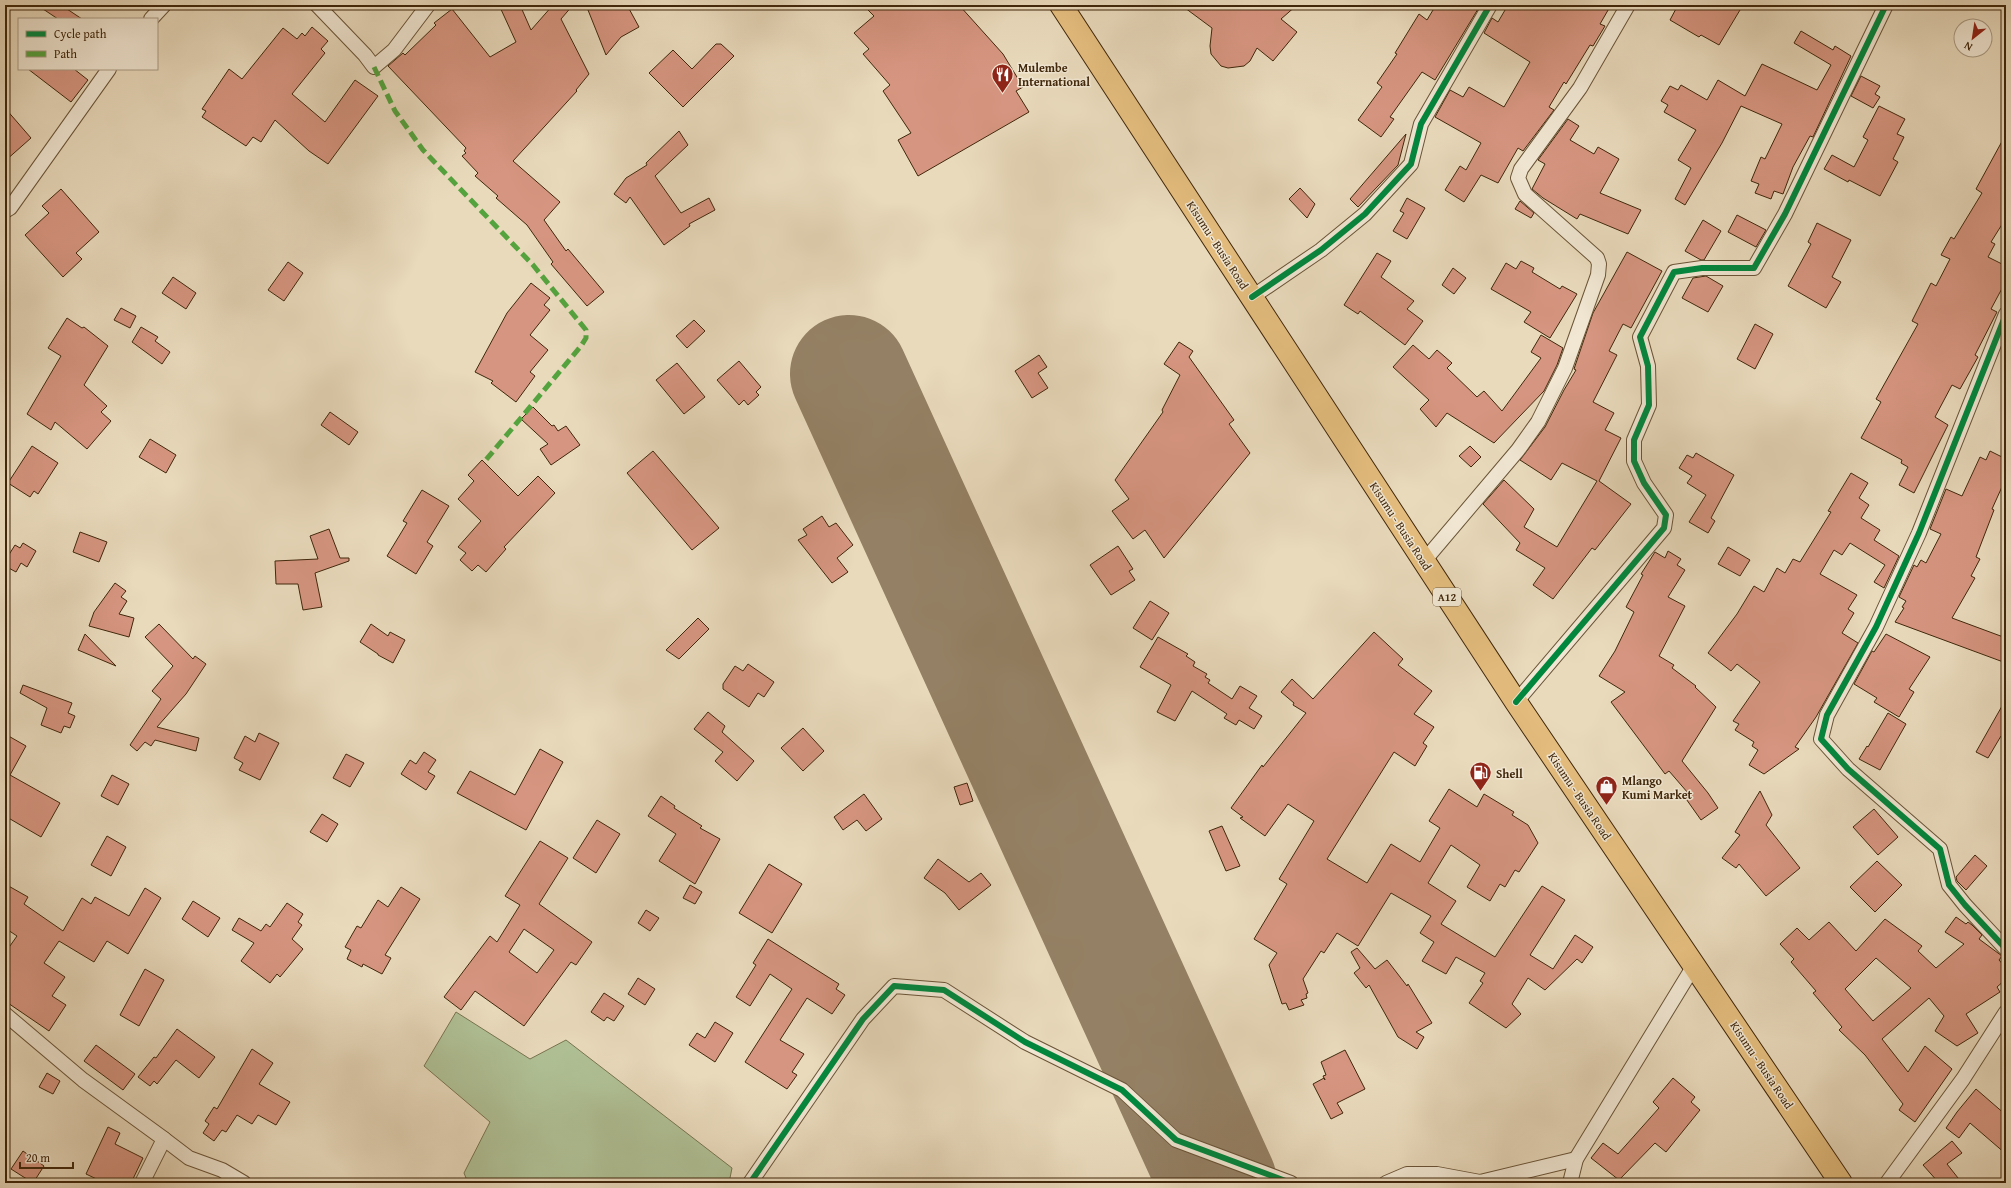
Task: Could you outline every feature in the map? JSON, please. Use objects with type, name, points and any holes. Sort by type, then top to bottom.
[{"type":"highway","name":"Kisumu - Busia Road","points":[[1061,5],[1516,702],[1695,964],[1841,1183]]},
{"type":"street","points":[[152,18],[164,5]]},
{"type":"street","points":[[317,5],[366,55],[374,67],[394,50],[428,5]]},
{"type":"street","points":[[1252,297],[1321,250],[1365,214],[1411,164],[1421,124],[1490,5]]},
{"type":"street","points":[[1424,560],[1518,450],[1538,422],[1564,368],[1598,275],[1599,264],[1597,258],[1526,194],[1518,178],[1521,169],[1580,88],[1628,5]]},
{"type":"street","points":[[1516,702],[1664,528],[1666,515],[1644,483],[1634,461],[1634,440],[1649,405],[1648,366],[1640,337],[1674,272],[1702,268],[1754,268],[1785,214],[1886,5]]},
{"type":"street","points":[[5,211],[10,208],[108,70]]},
{"type":"street","points":[[2006,314],[1919,533],[1876,627],[1827,715],[1821,739],[1848,769],[1940,849],[1949,885],[1965,905],[2006,949]]},
{"type":"street","points":[[1570,1183],[1576,1159],[1695,964]]},
{"type":"street","points":[[750,1183],[862,1019],[894,986],[944,990],[1025,1042],[1122,1090],[1176,1140],[1291,1183]]},
{"type":"street","points":[[1887,1183],[1963,1079],[2006,1012]]},
{"type":"street","points":[[5,1014],[82,1080],[189,1158],[222,1170],[244,1183]]},
{"type":"street","points":[[142,1183],[164,1139]]},
{"type":"street","points":[[1386,1183],[1407,1174],[1437,1174],[1480,1182],[1576,1159]]},
{"type":"green space","points":[[456,1012],[530,1059],[566,1040],[732,1168],[729,1183],[468,1183],[464,1173],[490,1122],[424,1066]]},
{"type":"building","points":[[37,5],[61,5],[80,18],[56,18]]},
{"type":"building","points":[[499,5],[520,5],[531,30],[553,5],[573,5],[561,19],[589,74],[576,90],[577,91],[513,161],[560,202],[544,220],[566,251],[568,249],[604,292],[587,306],[551,264],[553,262],[527,225],[496,198],[498,196],[475,176],[478,173],[462,156],[466,153],[464,151],[466,148],[388,66],[403,53],[405,55],[436,25],[434,23],[452,9],[490,57],[516,42]]},
{"type":"building","points":[[586,5],[627,5],[639,27],[621,37],[606,55]]},
{"type":"building","points":[[863,5],[959,5],[1003,54],[1023,87],[1016,91],[1029,112],[918,176],[898,140],[911,133],[883,91],[890,85],[863,54],[869,49],[854,33],[874,16]]},
{"type":"building","points":[[1181,5],[1297,5],[1281,19],[1297,32],[1273,61],[1257,48],[1250,61],[1244,66],[1228,68],[1221,66],[1211,54],[1210,46],[1212,28]]},
{"type":"building","points":[[1436,5],[1470,5],[1478,9],[1435,80],[1422,72],[1390,117],[1394,119],[1381,137],[1358,120],[1382,87],[1377,83],[1397,54],[1395,53],[1419,14],[1427,20]]},
{"type":"building","points":[[1508,5],[1611,5],[1600,24],[1605,26],[1593,46],[1590,45],[1566,84],[1564,82],[1549,107],[1554,110],[1523,151],[1518,148],[1498,183],[1481,175],[1464,202],[1445,190],[1460,166],[1466,170],[1481,143],[1435,117],[1450,90],[1463,97],[1469,87],[1504,107],[1530,62],[1484,33],[1492,18],[1498,22]]},
{"type":"building","points":[[1678,5],[1743,5],[1719,45],[1701,35],[1699,37],[1670,20]]},
{"type":"building","points":[[312,27],[328,41],[321,49],[325,53],[292,94],[325,122],[355,80],[378,96],[328,164],[309,151],[275,120],[261,142],[253,137],[246,146],[202,117],[206,111],[202,109],[229,69],[242,79],[283,28],[297,39],[302,33],[305,36]]},
{"type":"building","points":[[1801,31],[1833,50],[1835,46],[1851,56],[1813,137],[1810,136],[1793,167],[1783,194],[1774,191],[1771,199],[1755,193],[1759,184],[1751,181],[1761,157],[1765,159],[1782,124],[1741,106],[1722,143],[1685,205],[1675,199],[1691,168],[1678,160],[1696,130],[1664,112],[1668,105],[1661,101],[1670,86],[1678,90],[1681,85],[1707,100],[1718,80],[1745,96],[1762,64],[1817,90],[1831,65],[1794,43]]},
{"type":"building","points":[[716,44],[721,44],[734,56],[683,107],[649,73],[673,50],[692,69]]},
{"type":"building","points":[[29,70],[75,70],[88,80],[71,102]]},
{"type":"building","points":[[1861,76],[1880,86],[1875,94],[1880,97],[1873,108],[1851,96]]},
{"type":"building","points":[[1879,106],[1905,119],[1897,134],[1904,137],[1893,159],[1898,162],[1880,196],[1849,180],[1848,182],[1824,169],[1832,155],[1854,167],[1868,140],[1863,137]]},
{"type":"building","points":[[5,108],[31,138],[5,161]]},
{"type":"building","points":[[1568,119],[1579,126],[1570,140],[1594,154],[1598,147],[1619,159],[1600,193],[1641,210],[1628,234],[1580,214],[1577,219],[1543,198],[1532,189],[1545,164],[1538,160]]},
{"type":"building","points":[[679,131],[688,145],[655,176],[681,213],[709,198],[715,210],[689,224],[690,226],[664,245],[630,197],[626,203],[614,194],[626,178],[647,165],[646,163]]},
{"type":"building","points":[[1406,134],[1398,165],[1358,207],[1350,199]]},
{"type":"building","points":[[2006,134],[2006,218],[1991,242],[1995,244],[1988,257],[2006,266],[2006,281],[1991,309],[1997,312],[1975,355],[1978,357],[1960,389],[1952,385],[1935,417],[1948,425],[1914,493],[1899,485],[1908,467],[1901,463],[1902,460],[1861,438],[1881,402],[1876,399],[1918,324],[1912,321],[1931,283],[1936,286],[1950,259],[1941,255],[1951,237],[1954,239],[1982,193],[1976,189]]},
{"type":"building","points":[[1300,188],[1315,204],[1307,218],[1289,199]]},
{"type":"building","points":[[61,189],[99,232],[76,253],[82,259],[63,277],[25,235],[49,213],[42,206]]},
{"type":"building","points":[[1407,198],[1425,208],[1407,239],[1393,231],[1404,213],[1400,211]]},
{"type":"building","points":[[1520,201],[1534,213],[1531,218],[1515,209]]},
{"type":"building","points":[[1737,215],[1766,230],[1756,247],[1728,232]]},
{"type":"building","points":[[1703,220],[1721,231],[1704,260],[1701,260],[1685,251]]},
{"type":"building","points":[[1817,223],[1851,240],[1832,277],[1841,282],[1826,308],[1788,286],[1811,244],[1808,242]]},
{"type":"building","points":[[1627,252],[1662,271],[1631,328],[1623,324],[1609,351],[1617,355],[1593,402],[1614,413],[1605,430],[1621,438],[1599,481],[1631,504],[1595,550],[1592,548],[1553,599],[1533,585],[1545,568],[1516,550],[1520,543],[1483,504],[1504,480],[1534,509],[1524,527],[1557,547],[1597,481],[1562,463],[1551,480],[1520,460],[1545,427],[1576,370],[1574,369],[1593,313]]},
{"type":"building","points":[[1377,253],[1391,261],[1381,277],[1414,301],[1407,309],[1423,321],[1405,345],[1360,311],[1358,314],[1344,305]]},
{"type":"building","points":[[1521,261],[1534,268],[1532,272],[1560,289],[1562,286],[1577,294],[1550,338],[1524,322],[1531,312],[1491,289],[1506,263],[1516,269]]},
{"type":"building","points":[[288,262],[303,273],[284,301],[268,290]]},
{"type":"building","points":[[1453,268],[1466,278],[1454,294],[1442,285]]},
{"type":"building","points":[[1706,276],[1723,286],[1708,312],[1682,298],[1693,278]]},
{"type":"building","points":[[173,277],[196,293],[186,309],[162,293]]},
{"type":"building","points":[[531,283],[550,298],[544,305],[550,310],[530,335],[548,350],[530,372],[535,376],[516,402],[491,383],[493,381],[475,372],[507,313]]},
{"type":"building","points":[[121,308],[136,316],[130,328],[114,320]]},
{"type":"building","points":[[67,318],[82,328],[84,327],[108,346],[84,385],[107,406],[101,412],[111,421],[87,449],[55,422],[51,430],[27,414],[61,356],[48,348]]},
{"type":"building","points":[[694,320],[705,331],[687,348],[676,336]]},
{"type":"building","points":[[1755,324],[1773,334],[1755,369],[1737,359]]},
{"type":"building","points":[[141,327],[158,337],[155,341],[170,352],[162,364],[132,342]]},
{"type":"building","points":[[1541,335],[1563,348],[1557,365],[1544,391],[1494,443],[1447,413],[1436,427],[1420,409],[1429,400],[1393,367],[1413,345],[1429,359],[1437,350],[1452,363],[1447,368],[1477,397],[1484,391],[1502,411],[1541,358],[1531,352]]},
{"type":"building","points":[[1179,342],[1193,351],[1189,357],[1234,420],[1229,424],[1250,453],[1164,558],[1145,530],[1133,539],[1112,511],[1129,499],[1115,480],[1163,412],[1162,410],[1180,375],[1164,364]]},
{"type":"building","points":[[1039,355],[1047,367],[1038,373],[1048,388],[1032,398],[1015,371]]},
{"type":"building","points":[[739,361],[761,387],[756,392],[759,395],[748,405],[744,400],[739,405],[717,380]]},
{"type":"building","points":[[677,363],[705,397],[684,414],[656,380]]},
{"type":"building","points":[[533,407],[552,426],[554,425],[558,431],[566,426],[580,445],[551,465],[540,449],[548,444],[521,419]]},
{"type":"building","points":[[330,412],[358,432],[349,445],[321,425]]},
{"type":"building","points":[[150,439],[176,455],[166,473],[139,457]]},
{"type":"building","points":[[32,446],[58,463],[38,494],[34,491],[30,497],[8,483]]},
{"type":"building","points":[[1470,446],[1481,457],[1471,467],[1459,456]]},
{"type":"building","points":[[653,451],[719,528],[692,550],[627,473]]},
{"type":"building","points":[[1990,451],[2006,459],[2006,478],[1992,509],[1994,510],[1976,557],[1980,559],[1971,576],[1975,578],[1952,618],[2006,638],[2006,663],[1895,622],[1904,608],[1902,607],[1906,601],[1899,597],[1914,565],[1917,567],[1921,560],[1926,563],[1941,534],[1930,529],[1946,489],[1962,496],[1980,457],[1986,460]]},
{"type":"building","points":[[1696,453],[1734,475],[1711,518],[1715,521],[1708,533],[1689,522],[1706,495],[1687,483],[1692,476],[1679,468],[1687,455],[1693,458]]},
{"type":"building","points":[[482,460],[518,496],[538,476],[555,493],[504,547],[506,549],[486,572],[478,565],[472,571],[460,560],[466,553],[458,547],[481,521],[458,499],[474,481],[468,475]]},
{"type":"building","points":[[1851,473],[1868,483],[1859,498],[1869,505],[1861,518],[1880,530],[1874,540],[1899,556],[1884,588],[1874,582],[1885,565],[1850,543],[1842,555],[1834,550],[1820,574],[1857,595],[1848,609],[1854,613],[1842,633],[1858,643],[1816,717],[1795,747],[1799,749],[1764,774],[1749,765],[1758,750],[1752,746],[1754,742],[1735,730],[1739,724],[1733,721],[1760,682],[1737,664],[1731,671],[1708,653],[1737,614],[1754,586],[1764,592],[1777,568],[1785,573],[1793,559],[1800,562],[1831,512],[1828,511]]},
{"type":"building","points":[[422,490],[449,506],[427,542],[433,546],[416,574],[387,556],[407,523],[403,521]]},
{"type":"building","points":[[822,516],[829,527],[836,523],[853,545],[837,558],[848,572],[832,583],[798,540],[807,535],[803,529]]},
{"type":"building","points":[[329,529],[340,558],[349,558],[349,561],[315,573],[322,607],[303,610],[298,584],[276,584],[275,561],[318,559],[310,536]]},
{"type":"building","points":[[80,532],[107,542],[99,562],[73,552]]},
{"type":"building","points":[[23,543],[36,551],[27,567],[21,563],[16,572],[5,566],[5,561],[15,545],[20,548]]},
{"type":"building","points":[[1118,546],[1133,569],[1129,571],[1135,580],[1111,595],[1090,565]]},
{"type":"building","points":[[1728,547],[1750,560],[1740,576],[1718,564]]},
{"type":"building","points":[[1668,551],[1681,559],[1677,565],[1685,570],[1668,597],[1685,606],[1659,656],[1674,665],[1672,668],[1696,686],[1695,687],[1716,707],[1682,761],[1718,808],[1701,820],[1684,796],[1688,793],[1669,771],[1665,774],[1611,702],[1625,692],[1599,676],[1615,651],[1634,612],[1626,607],[1643,575],[1641,574],[1655,552],[1665,558]]},
{"type":"building","points":[[115,583],[126,591],[121,597],[127,601],[119,614],[134,618],[129,637],[89,626],[94,612]]},
{"type":"building","points":[[1150,601],[1169,613],[1152,640],[1133,628]]},
{"type":"building","points":[[698,618],[709,629],[679,659],[666,650]]},
{"type":"building","points":[[159,624],[193,659],[195,656],[206,664],[186,694],[157,727],[199,738],[196,751],[155,740],[151,746],[145,742],[137,751],[130,745],[161,699],[152,691],[173,666],[145,637]]},
{"type":"building","points":[[371,624],[388,636],[390,632],[405,640],[393,663],[378,655],[360,642]]},
{"type":"building","points":[[1374,632],[1403,659],[1398,665],[1432,691],[1414,714],[1434,727],[1423,743],[1427,746],[1415,766],[1394,752],[1327,859],[1367,883],[1391,844],[1420,862],[1440,828],[1429,821],[1449,789],[1477,807],[1484,794],[1514,812],[1512,815],[1528,825],[1538,843],[1519,872],[1515,870],[1505,887],[1500,884],[1490,901],[1467,887],[1480,865],[1451,845],[1428,883],[1456,901],[1441,924],[1495,957],[1542,886],[1565,900],[1530,955],[1553,969],[1575,935],[1593,947],[1582,963],[1577,959],[1545,990],[1528,978],[1512,1004],[1521,1014],[1506,1028],[1469,1003],[1483,983],[1480,981],[1485,973],[1456,957],[1446,974],[1422,961],[1434,942],[1420,933],[1431,916],[1391,893],[1358,946],[1337,933],[1324,953],[1321,951],[1303,979],[1308,993],[1306,994],[1307,998],[1301,1000],[1304,1005],[1289,1010],[1286,1003],[1282,1004],[1269,965],[1277,953],[1254,939],[1287,884],[1279,879],[1314,821],[1288,804],[1265,836],[1240,818],[1243,817],[1231,808],[1262,765],[1263,767],[1306,713],[1293,705],[1294,703],[1281,692],[1292,679],[1313,699]]},
{"type":"building","points":[[85,634],[116,666],[78,650]]},
{"type":"building","points":[[1886,634],[1930,657],[1909,689],[1914,692],[1899,717],[1874,702],[1877,698],[1854,684],[1872,651],[1874,652]]},
{"type":"building","points":[[1158,637],[1188,654],[1186,656],[1195,662],[1193,666],[1207,674],[1205,677],[1210,680],[1208,683],[1232,699],[1240,686],[1257,696],[1249,708],[1262,716],[1254,729],[1239,720],[1236,725],[1224,718],[1227,714],[1192,691],[1175,721],[1157,712],[1171,685],[1140,667]]},
{"type":"building","points":[[748,664],[774,682],[764,697],[758,693],[749,707],[723,689],[723,684],[735,666],[743,671]]},
{"type":"building","points":[[23,685],[72,703],[68,713],[75,716],[70,728],[64,726],[61,733],[41,725],[47,708],[20,693]]},
{"type":"building","points":[[2006,699],[2006,739],[2001,736],[1988,758],[1976,752]]},
{"type":"building","points":[[708,712],[725,726],[722,732],[754,761],[737,781],[715,761],[723,752],[694,729]]},
{"type":"building","points":[[1888,713],[1906,724],[1880,770],[1859,759],[1867,746],[1868,747]]},
{"type":"building","points":[[803,728],[824,751],[803,771],[781,748]]},
{"type":"building","points":[[259,733],[279,743],[260,780],[239,770],[243,763],[234,758],[245,736],[255,742]]},
{"type":"building","points":[[5,734],[26,746],[10,775],[60,803],[41,837],[5,816]]},
{"type":"building","points":[[540,749],[563,762],[526,830],[457,793],[470,771],[515,795]]},
{"type":"building","points":[[424,752],[436,760],[428,772],[435,776],[426,790],[401,774],[410,760],[416,764]]},
{"type":"building","points":[[346,754],[364,763],[350,787],[333,778]]},
{"type":"building","points":[[112,775],[129,784],[118,805],[101,796]]},
{"type":"building","points":[[967,783],[973,801],[960,805],[954,787]]},
{"type":"building","points":[[1760,791],[1772,815],[1766,825],[1800,868],[1766,896],[1739,864],[1736,868],[1722,858],[1740,835],[1735,832]]},
{"type":"building","points":[[864,794],[882,819],[866,831],[857,820],[843,830],[834,817]]},
{"type":"building","points":[[661,796],[675,806],[674,808],[702,826],[700,828],[720,839],[695,884],[659,861],[676,834],[648,816]]},
{"type":"building","points":[[1874,809],[1898,837],[1878,855],[1853,827]]},
{"type":"building","points":[[322,814],[338,824],[327,842],[310,832]]},
{"type":"building","points":[[597,820],[620,834],[596,873],[573,858]]},
{"type":"building","points":[[1222,826],[1240,866],[1226,871],[1209,831]]},
{"type":"building","points":[[107,836],[126,847],[111,876],[91,865]]},
{"type":"building","points":[[540,841],[568,858],[539,904],[592,942],[576,965],[571,962],[524,1026],[475,991],[461,1010],[444,997],[490,936],[497,942],[520,905],[505,896]],"holes":[[[524,929],[554,950],[537,973],[509,952]]]},
{"type":"building","points":[[1975,855],[1987,866],[1966,890],[1957,881],[1956,877]]},
{"type":"building","points":[[938,859],[969,882],[981,873],[991,885],[959,910],[945,893],[924,878]]},
{"type":"building","points":[[1877,861],[1902,885],[1875,912],[1850,887]]},
{"type":"building","points":[[769,864],[802,884],[772,933],[739,913]]},
{"type":"building","points":[[5,884],[28,897],[24,904],[63,931],[82,898],[91,904],[95,897],[129,916],[145,888],[161,898],[128,954],[107,941],[94,962],[59,941],[44,963],[65,977],[52,996],[66,1005],[49,1031],[5,1001],[5,953],[17,936],[5,928]]},
{"type":"building","points":[[690,885],[702,892],[695,904],[683,898]]},
{"type":"building","points":[[401,887],[420,899],[385,955],[391,958],[382,974],[363,964],[362,967],[347,959],[351,950],[345,947],[357,926],[361,928],[378,900],[388,907]]},
{"type":"building","points":[[193,901],[220,918],[208,937],[182,919]]},
{"type":"building","points":[[287,903],[303,914],[298,922],[302,925],[292,939],[303,949],[280,977],[277,974],[270,983],[241,961],[254,943],[232,930],[239,918],[261,931],[266,924],[270,927]]},
{"type":"building","points":[[646,910],[659,918],[650,931],[638,923]]},
{"type":"building","points":[[1956,917],[1966,924],[1968,922],[1972,925],[1982,935],[1979,939],[2002,956],[1999,960],[2006,968],[2006,979],[1997,987],[2000,992],[1966,1014],[1978,1033],[1957,1046],[1935,1031],[1944,1016],[1929,998],[1882,1039],[1908,1072],[1925,1046],[1952,1069],[1915,1122],[1899,1110],[1903,1104],[1865,1055],[1839,1030],[1842,1027],[1813,993],[1816,991],[1791,962],[1794,959],[1780,944],[1797,928],[1809,940],[1829,922],[1856,951],[1885,919],[1922,946],[1918,951],[1936,968],[1964,944],[1945,932]],"holes":[[[1876,958],[1911,988],[1873,1021],[1845,989]]]},
{"type":"building","points":[[768,939],[839,984],[836,989],[845,995],[832,1014],[807,998],[780,1040],[804,1054],[792,1072],[797,1075],[787,1089],[745,1062],[792,989],[770,974],[750,1006],[736,997],[756,965],[753,963]]},
{"type":"building","points":[[1357,948],[1375,969],[1387,960],[1407,986],[1408,984],[1432,1023],[1416,1032],[1424,1037],[1417,1049],[1398,1037],[1369,985],[1366,988],[1354,973],[1360,968],[1351,952]]},
{"type":"building","points":[[145,969],[164,980],[139,1026],[120,1015]]},
{"type":"building","points":[[638,978],[655,989],[645,1005],[628,994]]},
{"type":"building","points":[[604,993],[624,1006],[614,1021],[607,1017],[604,1021],[591,1012]]},
{"type":"building","points":[[715,1022],[733,1033],[715,1062],[689,1045],[697,1033],[705,1038]]},
{"type":"building","points":[[177,1029],[215,1057],[199,1078],[176,1060],[157,1084],[154,1081],[150,1086],[138,1077],[154,1057],[156,1058]]},
{"type":"building","points":[[96,1045],[135,1074],[123,1090],[84,1061]]},
{"type":"building","points":[[252,1049],[273,1063],[259,1084],[290,1102],[276,1125],[258,1115],[252,1124],[237,1115],[226,1132],[222,1130],[214,1141],[203,1133],[209,1124],[205,1121],[214,1107],[217,1109]]},
{"type":"building","points":[[1345,1050],[1365,1089],[1337,1103],[1343,1113],[1331,1119],[1313,1084],[1324,1078],[1323,1076],[1326,1075],[1321,1062]]},
{"type":"building","points":[[47,1073],[60,1081],[53,1094],[39,1087]]},
{"type":"building","points":[[1673,1078],[1695,1097],[1691,1102],[1700,1110],[1666,1152],[1655,1143],[1619,1180],[1591,1158],[1603,1143],[1618,1154],[1659,1108],[1653,1102]]},
{"type":"building","points":[[1976,1089],[2006,1115],[2006,1154],[1970,1123],[1959,1138],[1946,1128]]},
{"type":"building","points":[[108,1127],[120,1133],[115,1144],[143,1158],[131,1183],[105,1183],[86,1174]]},
{"type":"building","points":[[1952,1141],[1962,1153],[1947,1164],[1962,1183],[1939,1183],[1923,1165]]},
{"type":"building","points":[[23,1151],[44,1166],[33,1183],[11,1169]]},
{"type":"runway","points":[[849,374],[1218,1183]]},
{"type":"marked path","points":[[374,67],[395,111],[423,150],[533,265],[586,330],[586,338],[581,346],[485,461]]},
{"type":"cycle path","points":[[1252,297],[1321,250],[1365,214],[1411,164],[1421,124],[1490,5]]},
{"type":"cycle path","points":[[1516,702],[1664,528],[1666,515],[1644,483],[1634,461],[1634,440],[1649,405],[1648,366],[1640,337],[1674,272],[1702,268],[1754,268],[1785,214],[1886,5]]},
{"type":"cycle path","points":[[2006,314],[1919,533],[1876,627],[1827,715],[1821,739],[1848,769],[1940,849],[1949,885],[1965,905],[2006,949]]},
{"type":"cycle path","points":[[750,1183],[863,1019],[894,986],[944,990],[1025,1042],[1122,1090],[1176,1140],[1291,1183]]},
{"type":"place","name":"Mulembe International","points":[[1003,94]]},
{"type":"place","name":"Shell","points":[[1480,792]]},
{"type":"place","name":"Mlango Kumi Market","points":[[1607,806]]}]
